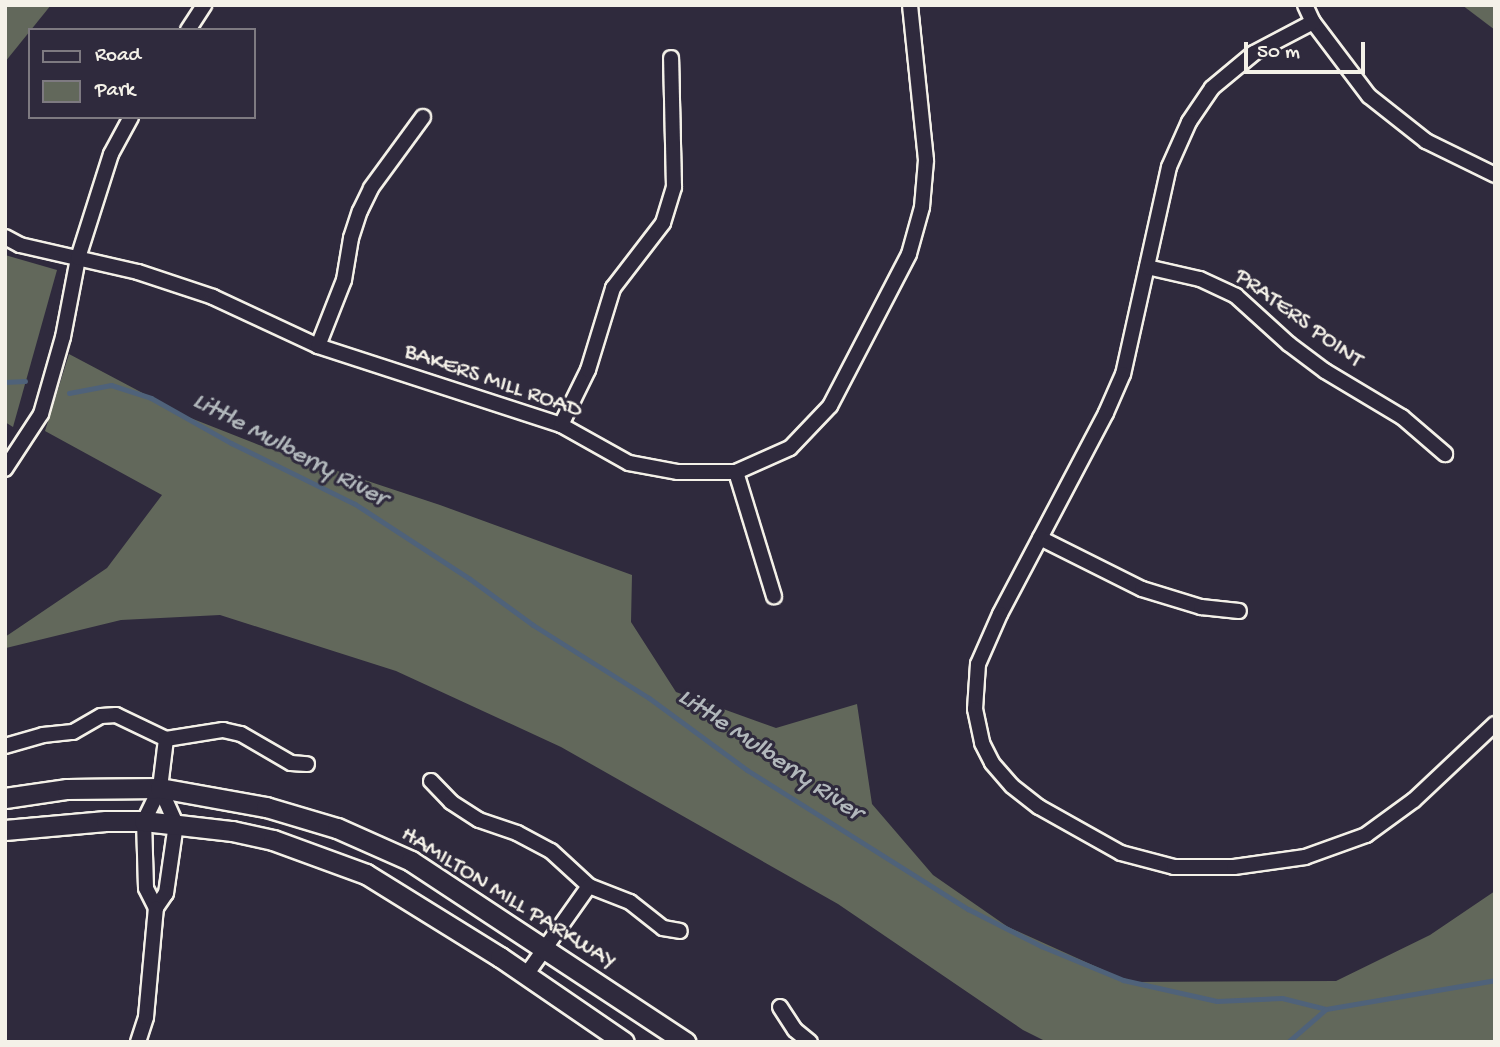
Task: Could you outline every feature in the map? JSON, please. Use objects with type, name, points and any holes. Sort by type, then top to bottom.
[{"type":"street","points":[[189,28],[204,5]]},
{"type":"street","name":"BAKERS MILL ROAD","points":[[5,237],[20,245],[138,272],[213,297],[318,346],[561,425],[629,463],[678,472],[736,472],[790,448],[830,405],[909,254],[922,207],[926,160],[910,5]]},
{"type":"street","points":[[1306,5],[1313,22],[1369,96],[1396,120],[1426,141],[1495,175]]},
{"type":"street","points":[[1313,22],[1254,52],[1212,88],[1189,122],[1169,167],[1123,374],[1106,413],[978,664],[975,709],[982,743],[992,763],[1013,786],[1039,807],[1121,852],[1174,867],[1234,867],[1305,857],[1366,835],[1414,800],[1495,724]]},
{"type":"street","points":[[561,425],[588,370],[612,288],[663,223],[674,187],[671,58]]},
{"type":"street","points":[[318,346],[344,280],[351,238],[360,211],[371,188],[423,117]]},
{"type":"street","points":[[5,469],[41,414],[63,337],[79,258],[111,154],[130,119]]},
{"type":"street","name":"PRATERS POINT","points":[[1147,267],[1200,279],[1236,296],[1316,365],[1402,417],[1445,454]]},
{"type":"street","points":[[736,472],[775,596]]},
{"type":"street","points":[[1040,538],[1142,589],[1201,607],[1239,611]]},
{"type":"street","points":[[5,746],[43,735],[73,732],[101,716],[116,715],[166,739],[223,730],[241,734],[291,763],[307,764]]},
{"type":"street","points":[[156,908],[146,888],[144,821],[160,788],[166,739]]},
{"type":"street","points":[[431,781],[451,802],[479,820],[517,833],[551,851],[589,886],[630,902],[663,928],[680,931]]},
{"type":"street","points":[[138,1042],[146,1017],[156,908],[166,892],[176,824],[160,788]]},
{"type":"street","name":"HAMILTON MILL PARKWAY","points":[[5,798],[67,789],[160,788],[266,807],[337,828],[411,862],[686,1042]]},
{"type":"street","points":[[5,830],[106,821],[144,821],[273,840],[366,874],[526,975],[624,1042]]},
{"type":"street","points":[[526,975],[589,886]]},
{"type":"street","points":[[780,1007],[795,1030],[810,1042]]},
{"type":"green space","points":[[5,5],[51,5],[32,28],[28,28],[28,34],[5,62]]},
{"type":"green space","points":[[1462,5],[1495,5],[1495,30]]},
{"type":"green space","points":[[5,255],[57,270],[13,427],[5,422]]},
{"type":"green space","points":[[69,354],[188,417],[259,445],[440,505],[632,575],[631,622],[676,692],[776,728],[857,704],[872,804],[933,875],[1008,927],[1130,982],[1336,981],[1430,935],[1495,891],[1495,1042],[1047,1042],[1023,1030],[838,904],[561,747],[396,671],[220,615],[121,620],[6,648],[5,637],[107,568],[162,495],[45,431]]},
{"type":"waterway","name":"Little Mulberry River","points":[[5,382],[25,381]]},
{"type":"waterway","name":"Little Mulberry River","points":[[69,393],[111,385],[151,398],[231,443],[355,504],[470,579],[533,625],[649,698],[747,770],[968,909],[1041,946],[1123,980],[1217,1001],[1282,998],[1326,1009],[1495,980]]},
{"type":"waterway","points":[[1288,1042],[1326,1009]]}]
